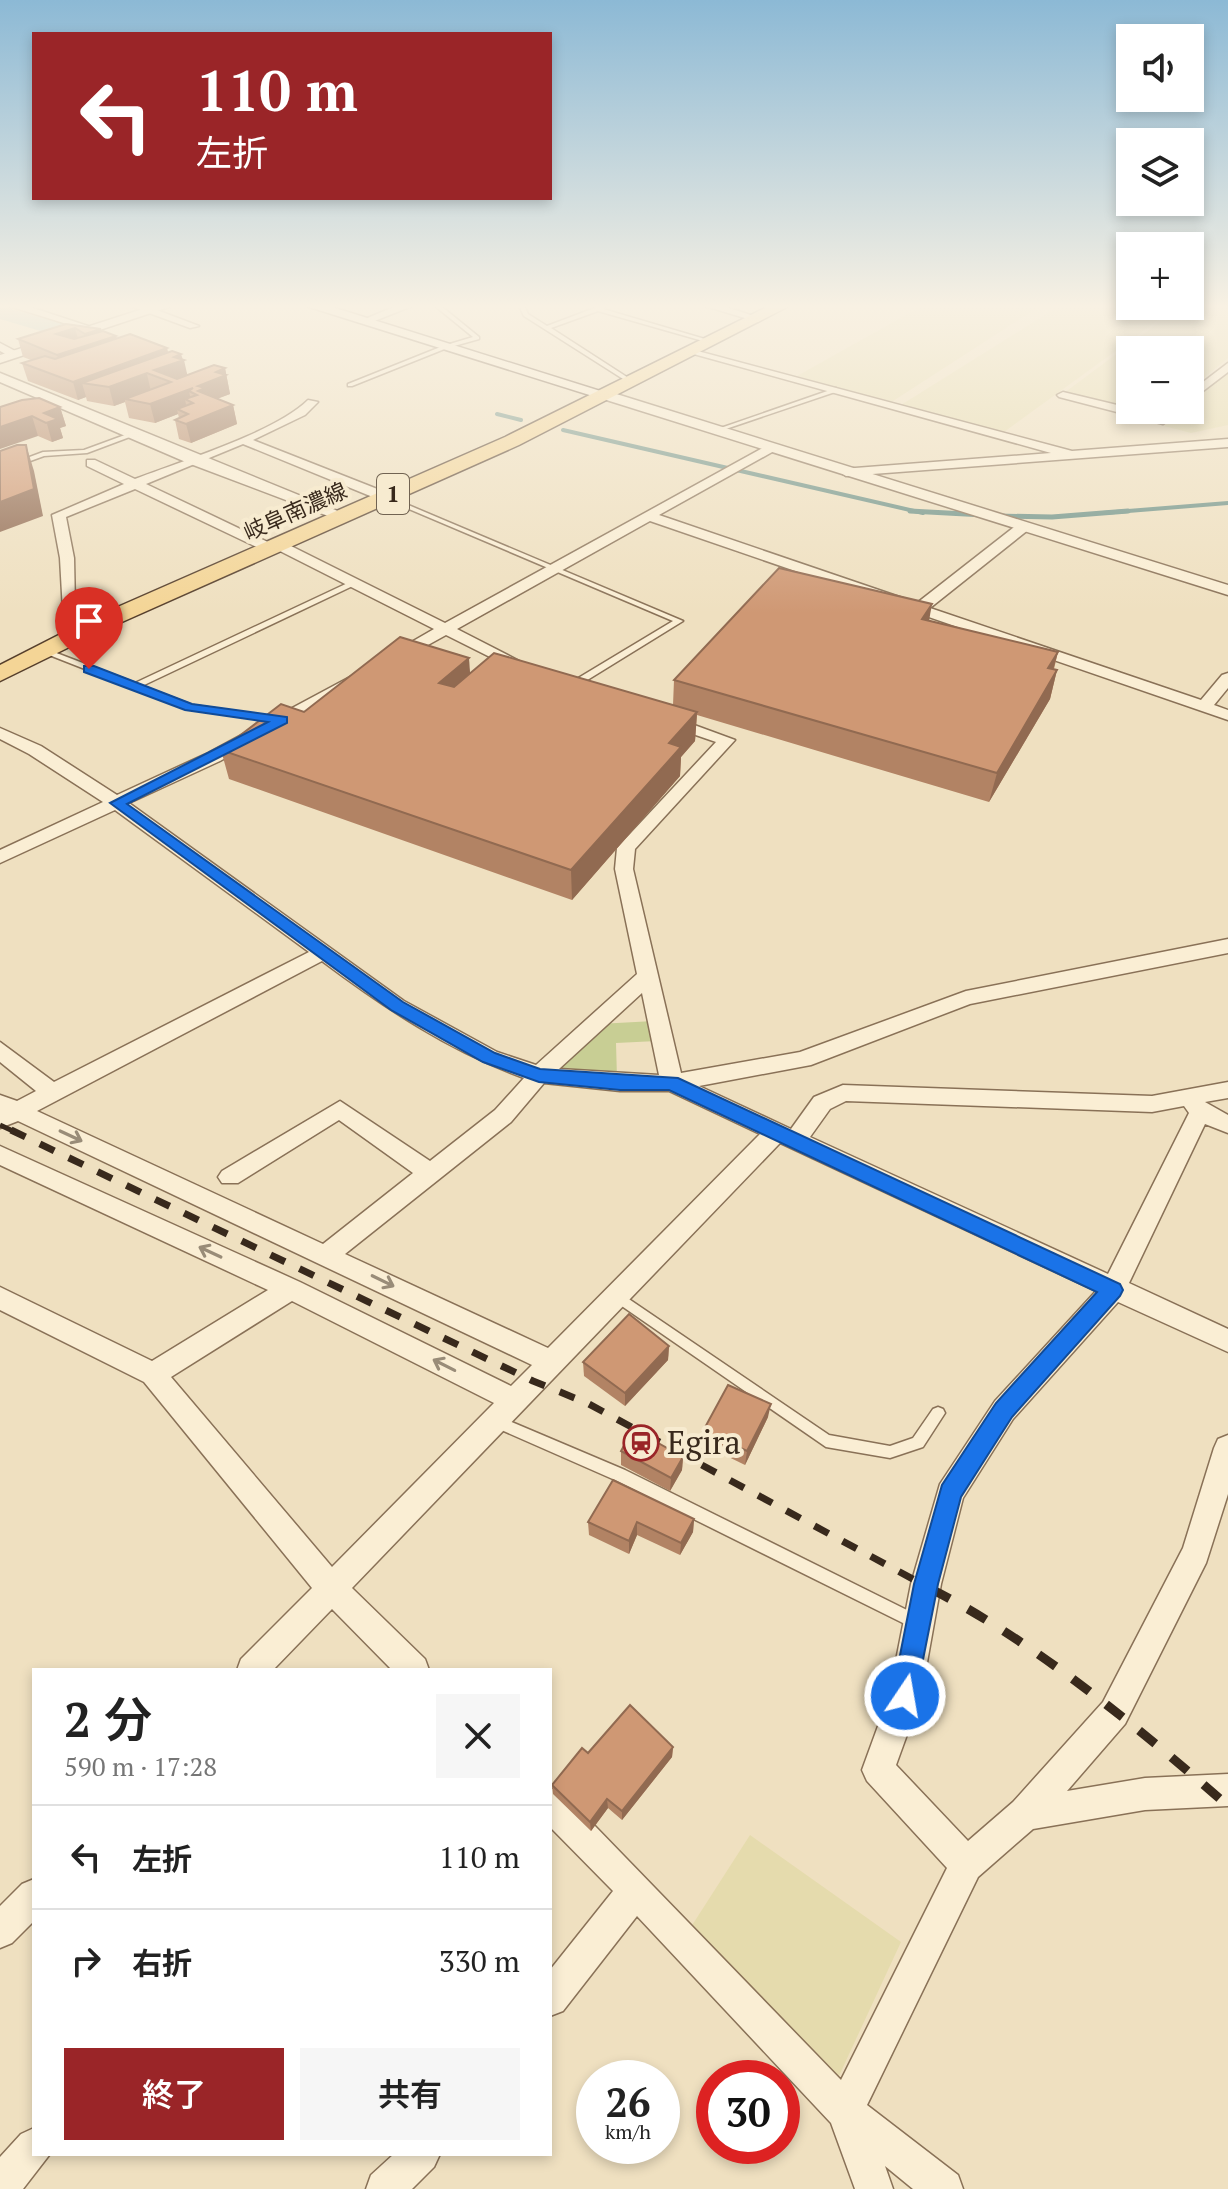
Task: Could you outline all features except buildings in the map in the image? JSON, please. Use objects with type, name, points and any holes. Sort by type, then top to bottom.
[{"type":"main road","name":"岐阜南濃線","points":[[0,674],[96,625],[577,408]]},
{"type":"street","points":[[73,408],[193,460],[342,516]]},
{"type":"street","points":[[96,625],[68,609],[67,558],[59,515],[243,440],[306,408]]},
{"type":"street","points":[[645,408],[1228,590]]},
{"type":"street","points":[[902,408],[1069,454]]},
{"type":"street","points":[[1151,430],[1158,424]]},
{"type":"street","points":[[1127,449],[1139,439]]},
{"type":"street","points":[[243,440],[385,497]]},
{"type":"street","points":[[846,472],[1228,443]]},
{"type":"street","points":[[0,857],[117,803],[282,720],[770,448]]},
{"type":"street","points":[[88,457],[134,484],[355,583],[532,674]]},
{"type":"street","points":[[649,516],[1228,715]]},
{"type":"street","points":[[919,609],[1021,526]]},
{"type":"street","points":[[1204,707],[1228,678]]},
{"type":"street","points":[[563,686],[596,697]]},
{"type":"street","points":[[651,714],[727,740],[626,848],[624,869],[672,1083]]},
{"type":"street","points":[[0,733],[35,750],[117,803],[397,1006],[489,1057],[539,1075],[620,1083],[672,1083],[803,1059],[966,998],[1228,946]]},
{"type":"street","points":[[6,1111],[52,1092],[324,952]]},
{"type":"street","points":[[327,1254],[503,1116],[539,1075],[650,974]]},
{"type":"street","points":[[0,1050],[52,1092]]},
{"type":"street","points":[[672,1083],[1228,1341]]},
{"type":"street","points":[[254,1668],[616,1296],[822,1103],[843,1093],[1195,1105],[1228,1090]]},
{"type":"street","points":[[1195,1105],[1228,1124]]},
{"type":"street","points":[[966,1865],[878,1770],[905,1696],[926,1584],[950,1493],[1004,1410],[1113,1290],[1195,1105]]},
{"type":"street","points":[[230,1177],[340,1109],[430,1173]]},
{"type":"street","points":[[6,1111],[327,1254],[551,1362]]},
{"type":"street","points":[[0,1155],[291,1289],[514,1400]]},
{"type":"street","points":[[153,1374],[291,1289]]},
{"type":"street","points":[[0,1298],[60,1331],[153,1374],[331,1588],[412,1668]]},
{"type":"street","points":[[874,2189],[845,2111],[966,1865],[1025,1814],[1114,1713],[1196,1553],[1228,1448]]},
{"type":"street","points":[[1025,1814],[1145,1794],[1228,1790]]},
{"type":"street","points":[[552,1806],[845,2111],[944,2189]]},
{"type":"street","points":[[552,1995],[636,1890]]},
{"type":"street","points":[[0,1931],[32,1898]]},
{"type":"street","points":[[0,2186],[32,2149]]},
{"type":"street","points":[[385,2189],[419,2156]]},
{"type":"lane","points":[[715,431],[782,408]]},
{"type":"lane","points":[[0,470],[43,454],[88,457],[133,434]]},
{"type":"lane","points":[[385,497],[679,621],[563,686]]},
{"type":"lane","points":[[135,686],[355,583]]},
{"type":"lane","points":[[43,651],[190,707],[282,720]]},
{"type":"lane","points":[[616,1296],[826,1441],[890,1452],[918,1443],[938,1413]]},
{"type":"lane","points":[[494,1420],[620,1475],[920,1623]]},
{"type":"shaded area","points":[[913,408],[1037,408],[1004,432]]},
{"type":"shaded area","points":[[1204,408],[1228,408],[1228,425],[1191,433],[1164,426],[1204,424]]},
{"type":"shaded area","points":[[750,1835],[901,1942],[838,2078],[689,1930]]},
{"type":"green space","points":[[654,1021],[657,1041],[616,1043],[617,1078],[547,1072],[598,1024]]},
{"type":"waterway","points":[[497,414],[521,420]]},
{"type":"waterway","points":[[563,430],[916,511]]},
{"type":"waterway","points":[[1128,511],[1228,503]]},
{"type":"waterway","points":[[910,511],[916,511]]},
{"type":"waterway","points":[[916,511],[984,515]]},
{"type":"waterway","points":[[916,511],[923,513]]},
{"type":"waterway","points":[[997,516],[1052,517],[1128,511]]},
{"type":"waterway","points":[[1103,513],[1128,511]]},
{"type":"railway","points":[[0,1125],[15,1132]]},
{"type":"railway","points":[[11,1130],[533,1381],[587,1403],[935,1591]]},
{"type":"railway","points":[[931,1589],[1008,1634],[1086,1688],[1228,1806]]},
{"type":"place","name":"Egira","points":[[641,1443]]},
{"type":"route","points":[[89,669],[190,707],[282,720],[214,757],[117,803],[397,1006],[489,1057],[539,1075],[620,1083],[672,1083],[1113,1290],[1004,1410],[950,1493],[926,1584],[905,1696]]}]
